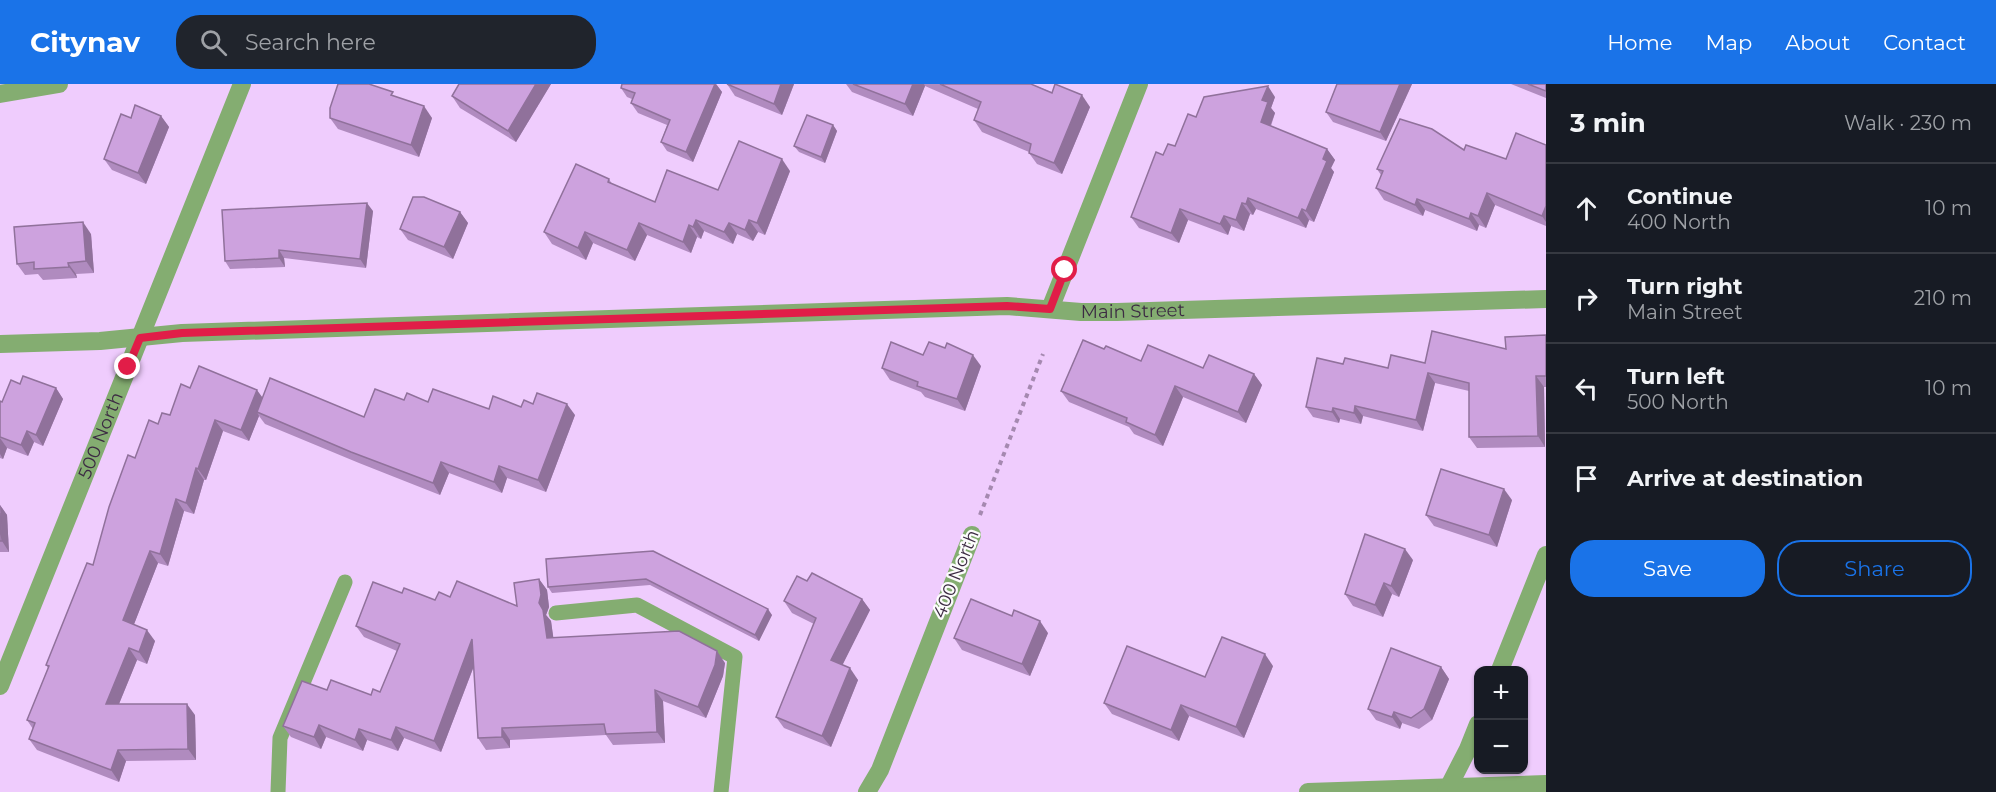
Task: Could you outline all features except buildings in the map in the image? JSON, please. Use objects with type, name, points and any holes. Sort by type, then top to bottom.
[{"type":"street","name":"500 North","points":[[0,686],[6,658],[140,338],[242,84]]},
{"type":"street","points":[[1050,309],[1139,84]]},
{"type":"street","points":[[0,94],[48,85]]},
{"type":"street","name":"Main Street","points":[[0,344],[100,341],[182,333],[1007,306],[1081,312],[1117,312],[1546,298]]},
{"type":"street","name":"400 North","points":[[867,792],[880,770],[972,535]]},
{"type":"street","points":[[1502,666],[1546,555]]},
{"type":"street","points":[[1448,790],[1474,735]]},
{"type":"street","points":[[1308,792],[1448,790],[1546,784]]},
{"type":"lane","points":[[278,792],[280,738],[345,582]]},
{"type":"lane","points":[[556,613],[637,605],[735,657],[721,792]]},
{"type":"path","name":"400 North","points":[[972,535],[1043,354]]},
{"type":"route","points":[[128,367],[140,338],[182,333],[1007,306],[1050,309],[1065,270]]}]
